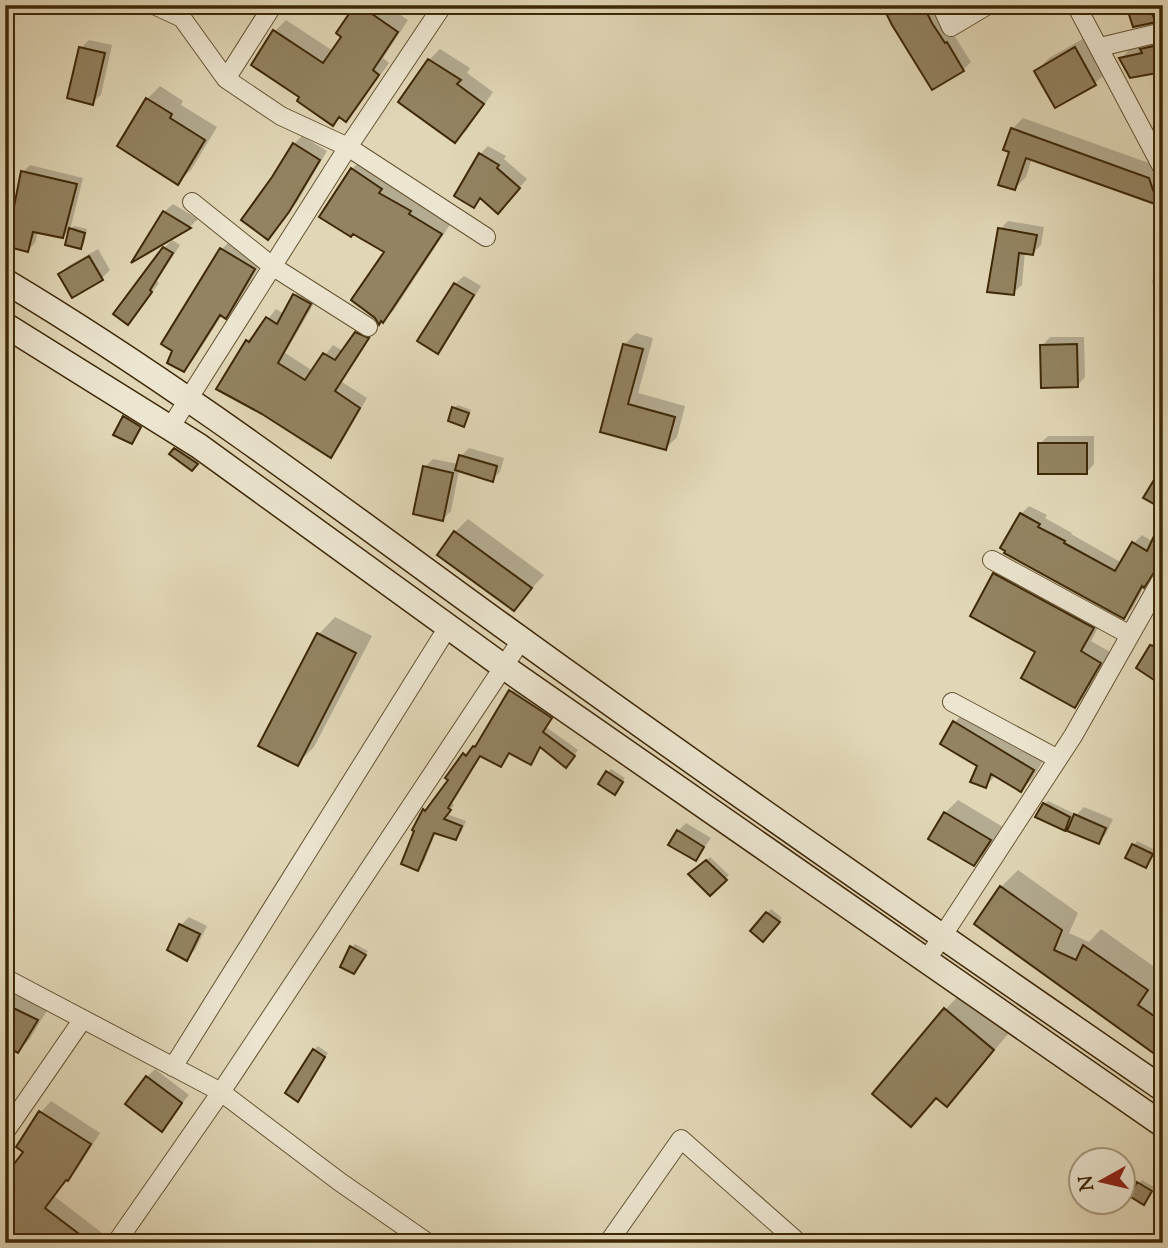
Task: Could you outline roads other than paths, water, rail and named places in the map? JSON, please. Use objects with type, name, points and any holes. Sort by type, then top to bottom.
[{"type":"main road","points":[[5,281],[188,397],[522,639],[1163,1090]]},
{"type":"main road","points":[[5,325],[200,446],[504,667],[1163,1125]]},
{"type":"street","points":[[154,5],[182,18],[226,79],[281,116],[348,147],[486,237]]},
{"type":"street","points":[[226,79],[273,5]]},
{"type":"street","points":[[170,428],[348,147],[443,5]]},
{"type":"street","points":[[941,5],[951,27],[988,5]]},
{"type":"street","points":[[1076,5],[1163,169]]},
{"type":"street","points":[[1160,5],[1163,12]]},
{"type":"street","points":[[1100,47],[1163,32]]},
{"type":"street","points":[[192,202],[272,266],[368,327]]},
{"type":"street","points":[[992,560],[1130,635]]},
{"type":"street","points":[[926,961],[1058,759],[1163,577]]},
{"type":"street","points":[[173,1067],[448,627]]},
{"type":"street","points":[[116,1243],[522,639]]},
{"type":"street","points":[[952,702],[1058,759]]},
{"type":"street","points":[[5,978],[220,1092],[340,1182],[428,1243]]},
{"type":"street","points":[[5,1132],[83,1019]]},
{"type":"street","points":[[608,1243],[681,1139],[799,1243]]}]
